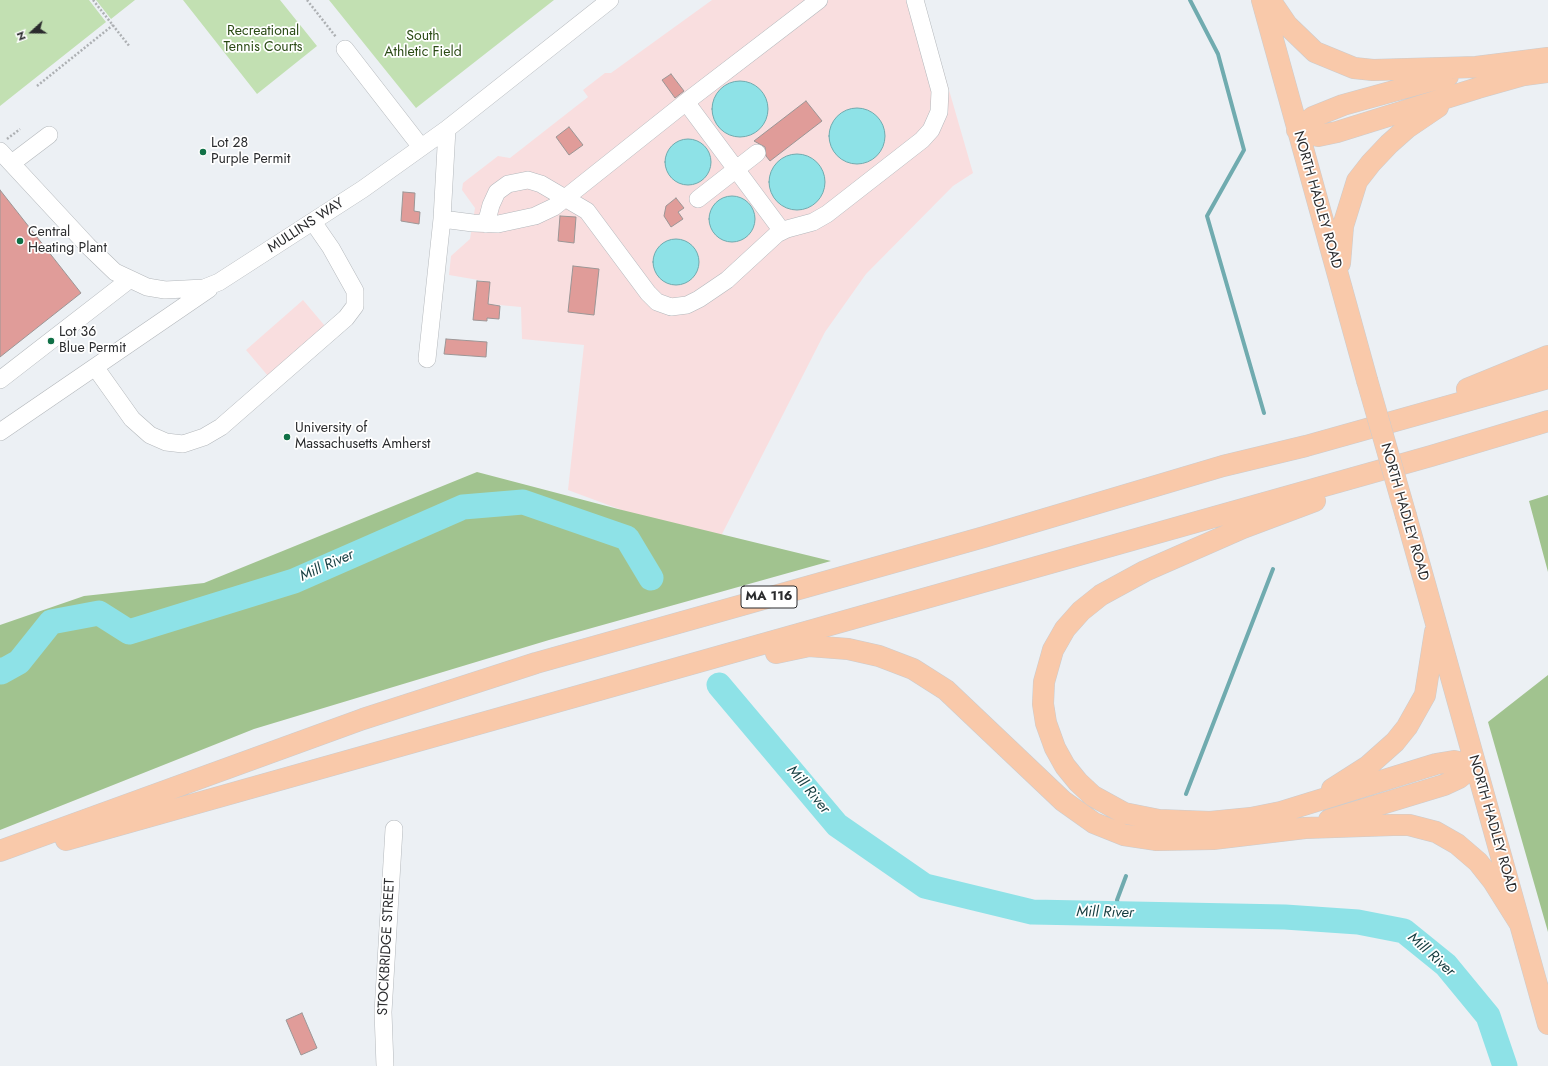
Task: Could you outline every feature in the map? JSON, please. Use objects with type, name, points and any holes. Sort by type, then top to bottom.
[{"type":"main road","name":"NORTH HADLEY ROAD","points":[[1262,0],[1339,281],[1548,1024]]},
{"type":"main road","points":[[1270,0],[1287,25],[1315,52],[1354,68],[1373,70],[1476,67],[1548,58]]},
{"type":"main road","points":[[1298,130],[1313,117],[1343,105],[1476,67]]},
{"type":"main road","points":[[1298,130],[1318,136],[1331,133],[1524,75],[1548,72]]},
{"type":"main road","points":[[1339,281],[1342,236],[1346,214],[1358,181],[1364,172],[1379,154],[1408,128],[1446,103],[1478,88]]},
{"type":"main road","points":[[1403,418],[1487,380],[1548,356]]},
{"type":"main road","name":"MA 116","points":[[0,851],[363,719],[536,663],[984,537],[1224,466],[1306,446],[1548,378]]},
{"type":"main road","points":[[0,859],[1431,456],[1548,421]]},
{"type":"main road","points":[[1475,765],[1454,760],[1436,764],[1294,808],[1231,821],[1173,821],[1147,818],[1124,813],[1093,796],[1078,782],[1062,761],[1050,736],[1044,714],[1043,693],[1046,672],[1054,650],[1065,629],[1090,603],[1112,588],[1145,571],[1243,528],[1298,506],[1355,487],[1548,429]]},
{"type":"main road","points":[[1294,808],[1337,786],[1368,766],[1395,742],[1407,727],[1425,695],[1436,625]]},
{"type":"main road","points":[[483,722],[809,646],[848,649],[890,660],[913,669],[935,682],[982,724],[1063,801],[1088,820],[1108,830],[1140,838],[1157,840],[1226,838],[1305,828],[1404,825],[1436,832],[1457,844],[1478,862],[1493,881],[1520,924]]},
{"type":"main road","points":[[1305,828],[1444,785],[1459,778],[1475,765]]},
{"type":"street","name":"MULLINS WAY","points":[[2,146],[12,163],[104,264],[129,280],[147,286],[165,290],[192,290],[204,288],[219,282],[289,238],[363,189],[421,148],[610,0]]},
{"type":"street","points":[[442,219],[486,224],[512,222],[535,216],[554,207],[686,102],[819,0]]},
{"type":"street","points":[[582,184],[582,197],[587,211],[648,293],[658,302],[670,307],[688,305],[699,299],[726,280],[782,230],[806,224],[827,214],[922,140],[934,125],[940,107],[939,86],[915,0]]},
{"type":"street","points":[[345,49],[421,148]]},
{"type":"street","points":[[686,102],[782,230]]},
{"type":"street","points":[[427,359],[442,219],[447,129]]},
{"type":"street","points":[[12,163],[49,135]]},
{"type":"street","points":[[698,199],[757,154]]},
{"type":"street","points":[[486,224],[491,205],[497,192],[508,184],[528,180],[541,184],[587,211]]},
{"type":"street","points":[[95,367],[132,420],[150,435],[166,442],[183,444],[204,437],[221,427],[346,318],[355,306],[355,291],[331,248],[313,222]]},
{"type":"street","points":[[0,380],[129,280]]},
{"type":"street","points":[[0,432],[219,282]]},
{"type":"street","name":"STOCKBRIDGE STREET","points":[[385,1066],[383,1012],[394,829]]},
{"type":"path","points":[[93,0],[130,47]]},
{"type":"path","points":[[307,0],[345,49]]},
{"type":"path","points":[[37,86],[113,25]]},
{"type":"path","points":[[2,146],[20,129]]},
{"type":"shaded area","points":[[712,0],[923,0],[973,173],[953,186],[866,274],[825,332],[721,536],[643,518],[568,490],[584,345],[522,339],[521,307],[488,304],[490,282],[449,275],[451,256],[470,239],[475,208],[462,190],[463,183],[498,156],[510,158],[588,97],[583,90],[605,73],[611,73]]},
{"type":"shaded area","points":[[303,300],[325,326],[268,376],[246,350]]},
{"type":"green space","points":[[0,0],[89,0],[106,22],[0,106]]},
{"type":"green space","points":[[96,0],[135,0],[111,19]]},
{"type":"green space","name":"Recreational Tennis Courts","points":[[183,0],[280,0],[317,46],[257,94]]},
{"type":"green space","name":"South Athletic Field","points":[[329,0],[554,0],[416,108]]},
{"type":"green space","points":[[477,472],[618,509],[831,561],[549,640],[254,729],[0,830],[0,625],[84,596],[204,583]]},
{"type":"green space","points":[[1548,495],[1548,572],[1529,501]]},
{"type":"green space","points":[[1548,675],[1548,932],[1488,722]]},
{"type":"water","points":[[735,81],[745,81],[760,89],[766,98],[768,109],[766,120],[760,129],[745,137],[735,137],[724,132],[717,125],[712,114],[712,104],[717,93],[724,86]]},
{"type":"water","points":[[852,108],[862,108],[877,116],[883,125],[885,136],[883,147],[877,156],[862,164],[852,164],[841,159],[834,152],[829,141],[829,131],[834,120],[841,113]]},
{"type":"water","points":[[683,139],[693,139],[701,143],[707,149],[711,157],[711,167],[707,175],[701,181],[693,185],[683,185],[675,181],[669,175],[665,167],[665,157],[669,149],[675,143]]},
{"type":"water","points":[[792,154],[802,154],[817,162],[823,171],[825,182],[823,193],[817,202],[802,210],[792,210],[781,205],[774,198],[769,187],[769,177],[774,166],[781,159]]},
{"type":"water","points":[[727,196],[737,196],[745,200],[751,206],[755,214],[755,224],[751,232],[745,238],[737,242],[727,242],[719,238],[713,232],[709,224],[709,214],[713,206],[719,200]]},
{"type":"water","points":[[671,239],[681,239],[689,243],[695,249],[699,257],[699,267],[695,275],[689,281],[681,285],[671,285],[663,281],[657,275],[653,267],[653,257],[657,249],[663,243]]},
{"type":"building","points":[[671,74],[684,91],[675,98],[662,80]]},
{"type":"building","points":[[806,101],[822,121],[770,161],[766,156],[765,147],[754,141]]},
{"type":"building","points":[[569,127],[583,145],[569,155],[556,137]]},
{"type":"building","name":"Central Heating Plant","points":[[0,190],[81,293],[0,357]]},
{"type":"building","points":[[403,192],[415,193],[414,211],[420,212],[419,224],[401,221]]},
{"type":"building","points":[[676,198],[684,208],[678,212],[683,219],[671,227],[664,216],[666,206]]},
{"type":"building","points":[[560,216],[576,217],[574,243],[558,241]]},
{"type":"building","points":[[573,266],[599,269],[594,315],[568,312]]},
{"type":"building","points":[[477,281],[490,282],[488,304],[500,306],[499,319],[487,318],[487,321],[473,320]]},
{"type":"building","points":[[446,339],[487,342],[486,357],[444,354]]},
{"type":"building","points":[[302,1013],[317,1048],[301,1055],[286,1020]]},
{"type":"waterway","points":[[1190,0],[1218,54],[1244,150],[1207,216],[1264,413]]},
{"type":"waterway","name":"Mill River","points":[[0,670],[1,672],[19,662],[51,622],[99,613],[129,632],[294,581],[463,507],[523,502],[627,538],[651,578]]},
{"type":"waterway","points":[[1186,794],[1273,569]]},
{"type":"waterway","name":"Mill River","points":[[719,685],[837,825],[925,886],[1032,912],[1285,917],[1358,922],[1404,931],[1446,965],[1488,1016],[1505,1066]]},
{"type":"waterway","points":[[1120,914],[1117,900],[1126,876]]},
{"type":"place","name":"Lot 28 Purple Permit","points":[[203,152]]},
{"type":"place","name":"Central Heating Plant","points":[[20,241]]},
{"type":"place","name":"Lot 36 Blue Permit","points":[[51,341]]},
{"type":"place","name":"University of Massachusetts Amherst","points":[[287,437]]}]
